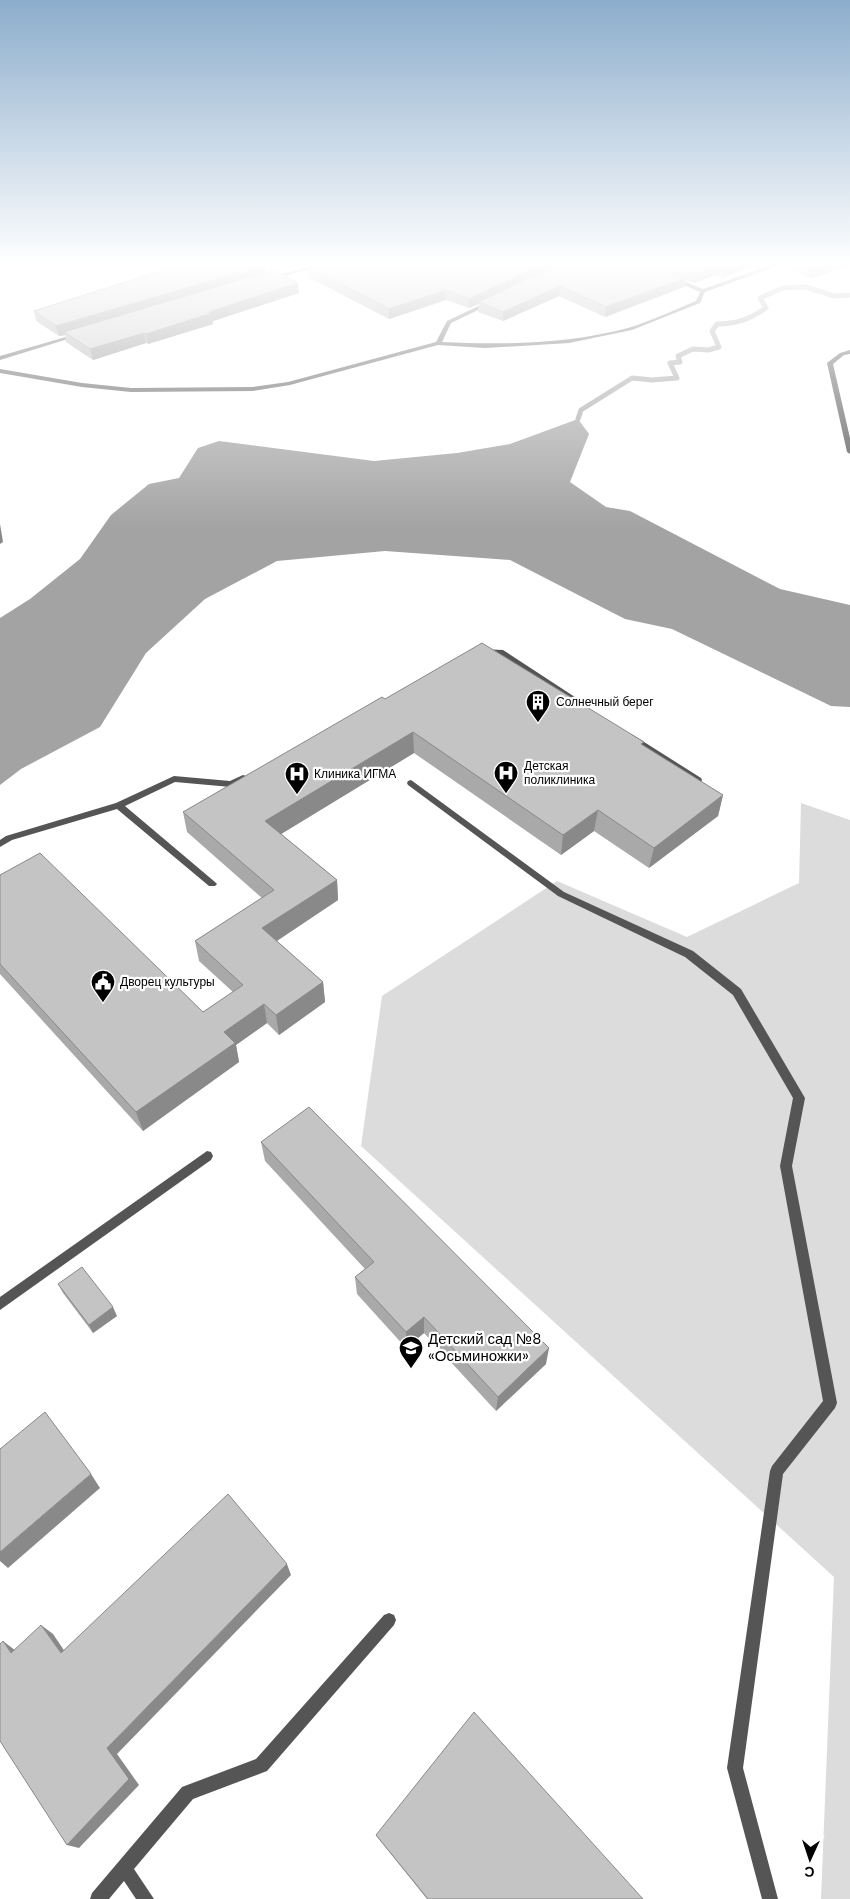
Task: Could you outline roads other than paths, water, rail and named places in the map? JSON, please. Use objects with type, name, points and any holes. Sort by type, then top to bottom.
[{"type":"street","points":[[0,358],[24,351]]},
{"type":"street","points":[[0,371],[82,385],[131,390],[252,389],[288,384],[410,351]]},
{"type":"street","points":[[850,352],[842,354],[830,363],[850,452]]},
{"type":"street","points":[[473,655],[481,651],[500,652],[582,705]]},
{"type":"street","points":[[624,732],[698,780]]},
{"type":"street","points":[[0,844],[9,838],[119,805],[174,780],[231,784],[249,774]]},
{"type":"street","points":[[410,783],[561,894],[689,954],[737,992],[799,1098],[786,1166],[830,1403],[777,1471],[735,1768],[770,1899]]},
{"type":"street","points":[[119,805],[212,884]]},
{"type":"street","points":[[0,1304],[208,1156]]},
{"type":"street","points":[[98,1899],[188,1793],[261,1766],[389,1620]]},
{"type":"street","points":[[124,1868],[146,1899]]},
{"type":"waterway","points":[[578,419],[581,410],[632,378],[652,380],[677,378],[670,363],[680,362],[678,356],[690,351]]},
{"type":"place","name":"Солнечный берег","points":[[538,723]]},
{"type":"place","name":"Детская поликлиника","points":[[506,794]]},
{"type":"place","name":"Клиника ИГМА","points":[[297,795]]},
{"type":"place","name":"Дворец культуры","points":[[103,1003]]},
{"type":"place","name":"Детский сад №8 «Осьминожки»","points":[[411,1369]]}]
